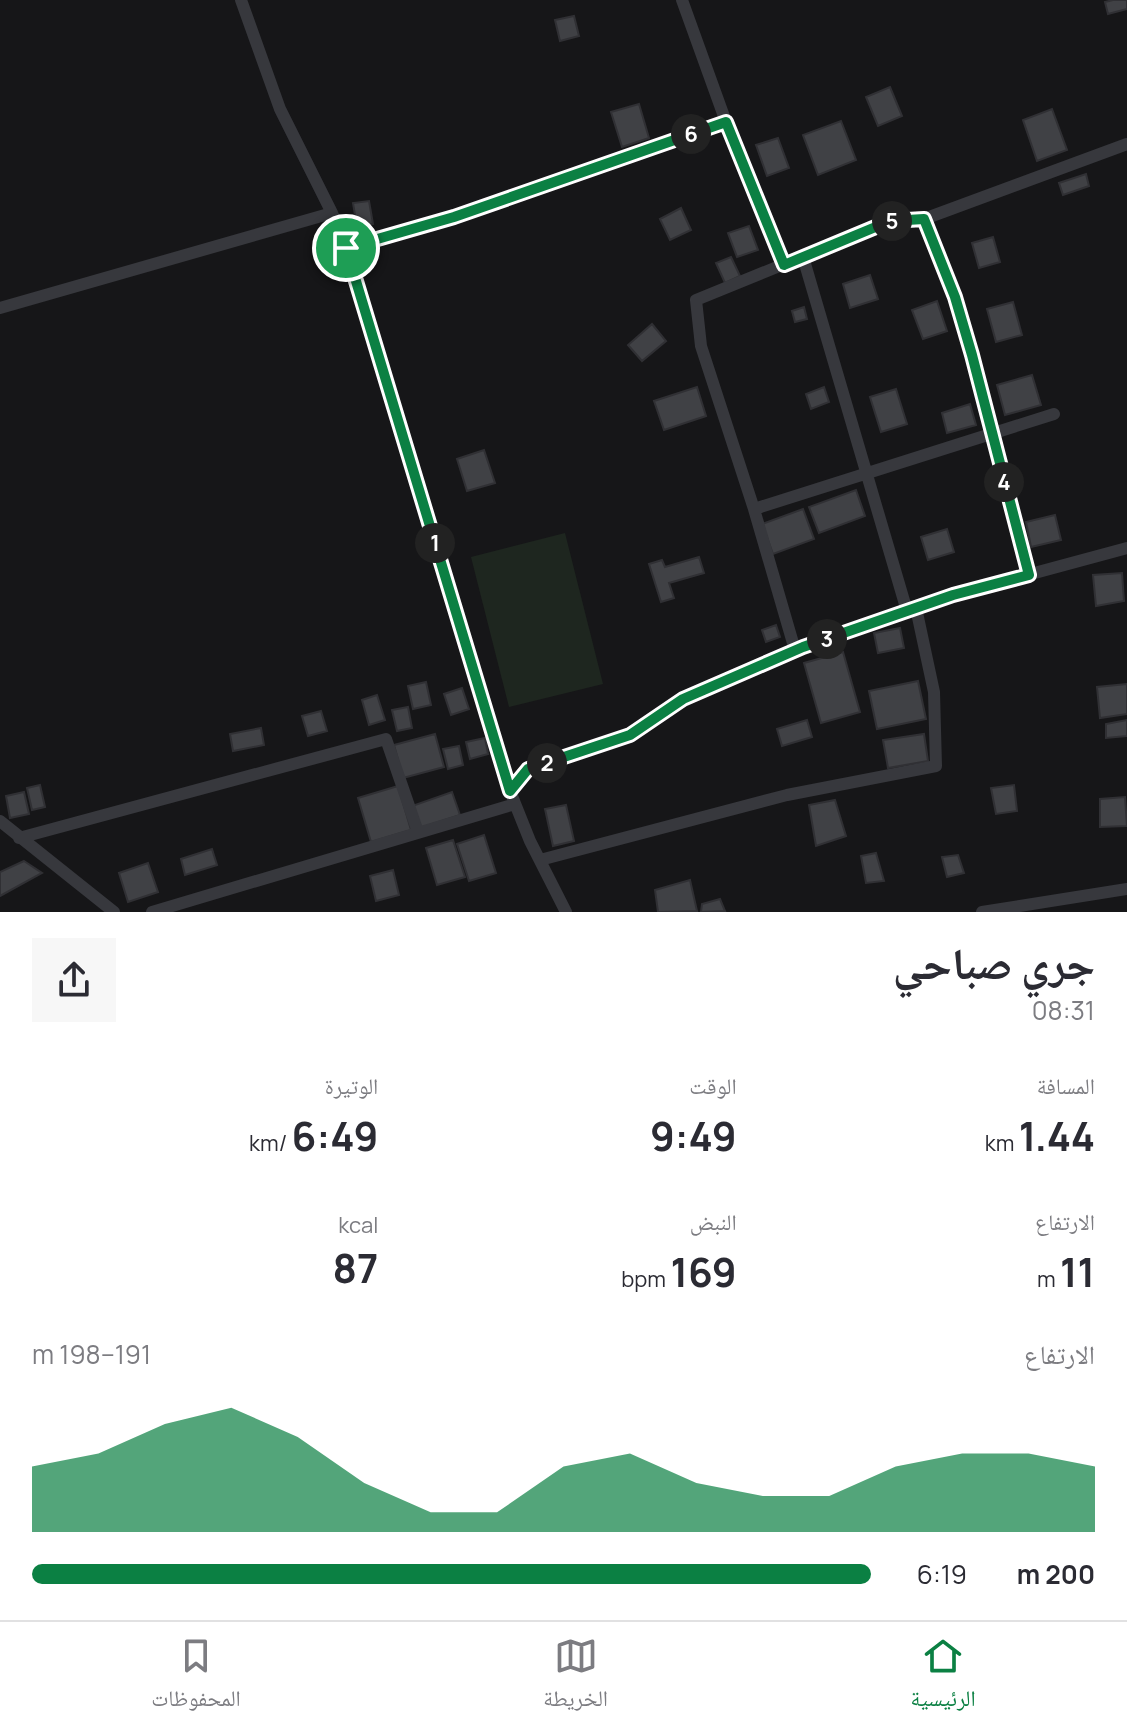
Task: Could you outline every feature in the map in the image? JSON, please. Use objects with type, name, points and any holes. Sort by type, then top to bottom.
[{"type":"street","points":[[241,0],[280,109],[346,248],[512,797],[566,912]]},
{"type":"street","points":[[682,0],[726,122],[784,265]]},
{"type":"street","points":[[346,248],[454,217],[726,122]]},
{"type":"street","points":[[795,650],[754,509],[701,346],[696,300],[890,221],[924,219],[1127,144]]},
{"type":"street","points":[[0,308],[332,213]]},
{"type":"street","points":[[924,219],[955,297],[1029,575]]},
{"type":"street","points":[[540,860],[787,795],[936,766],[934,692],[803,257]]},
{"type":"street","points":[[754,509],[1054,414]]},
{"type":"street","points":[[152,912],[418,832],[512,797],[528,769],[630,735],[683,699],[795,650],[911,610],[1127,548]]},
{"type":"street","points":[[19,838],[386,739],[418,832]]},
{"type":"street","points":[[0,821],[114,912]]},
{"type":"street","points":[[982,912],[1127,889]]},
{"type":"shaded area","points":[[565,533],[603,684],[509,707],[471,557]]},
{"type":"building","points":[[1127,0],[1127,9],[1108,14],[1105,2]]},
{"type":"building","points":[[574,16],[579,36],[560,41],[555,20]]},
{"type":"building","points":[[890,87],[902,116],[878,126],[866,97]]},
{"type":"building","points":[[639,104],[649,138],[622,147],[611,112]]},
{"type":"building","points":[[1052,109],[1067,150],[1037,161],[1023,120]]},
{"type":"building","points":[[841,121],[856,160],[818,175],[803,135]]},
{"type":"building","points":[[778,138],[789,168],[767,176],[756,145]]},
{"type":"building","points":[[1086,174],[1089,186],[1063,195],[1059,183]]},
{"type":"building","points":[[369,201],[373,224],[357,227],[353,203]]},
{"type":"building","points":[[681,208],[691,230],[670,240],[660,219]]},
{"type":"building","points":[[749,226],[758,250],[737,257],[728,233]]},
{"type":"building","points":[[993,237],[1000,262],[979,268],[972,243]]},
{"type":"building","points":[[731,257],[740,276],[725,283],[716,263]]},
{"type":"building","points":[[870,275],[878,299],[850,308],[843,284]]},
{"type":"building","points":[[937,301],[947,331],[923,339],[912,310]]},
{"type":"building","points":[[1013,302],[1022,335],[996,342],[987,309]]},
{"type":"building","points":[[804,307],[807,319],[795,322],[792,311]]},
{"type":"building","points":[[652,324],[666,341],[642,361],[628,345]]},
{"type":"building","points":[[1032,375],[1041,405],[1005,415],[997,385]]},
{"type":"building","points":[[697,387],[706,416],[664,430],[654,401]]},
{"type":"building","points":[[824,387],[829,402],[811,409],[806,394]]},
{"type":"building","points":[[896,389],[907,424],[881,432],[870,397]]},
{"type":"building","points":[[970,404],[976,425],[947,433],[942,413]]},
{"type":"building","points":[[484,450],[495,483],[467,491],[457,459]]},
{"type":"building","points":[[856,490],[865,516],[819,533],[809,507]]},
{"type":"building","points":[[803,509],[814,539],[773,554],[762,524]]},
{"type":"building","points":[[1055,515],[1061,540],[1031,547],[1026,522]]},
{"type":"building","points":[[947,529],[954,552],[928,560],[921,537]]},
{"type":"building","points":[[699,557],[704,573],[669,583],[674,598],[661,602],[649,564],[662,560],[665,567]]},
{"type":"building","points":[[1122,573],[1124,601],[1096,606],[1093,575]]},
{"type":"building","points":[[776,625],[780,637],[766,642],[762,630]]},
{"type":"building","points":[[900,628],[904,648],[878,653],[874,633]]},
{"type":"building","points":[[843,652],[860,712],[821,723],[804,663]]},
{"type":"building","points":[[918,681],[926,719],[877,729],[869,691]]},
{"type":"building","points":[[426,682],[431,705],[413,709],[408,686]]},
{"type":"building","points":[[1127,684],[1127,714],[1100,718],[1097,687]]},
{"type":"building","points":[[462,688],[469,709],[451,715],[444,694]]},
{"type":"building","points":[[377,695],[385,720],[369,725],[362,700]]},
{"type":"building","points":[[408,707],[412,728],[397,731],[392,710]]},
{"type":"building","points":[[321,711],[327,731],[308,736],[302,716]]},
{"type":"building","points":[[807,720],[812,737],[782,746],[777,729]]},
{"type":"building","points":[[1127,720],[1127,736],[1106,738],[1106,724]]},
{"type":"building","points":[[261,728],[264,745],[233,751],[230,734]]},
{"type":"building","points":[[435,734],[444,767],[403,778],[394,745]]},
{"type":"building","points":[[924,734],[928,761],[888,768],[883,740]]},
{"type":"building","points":[[485,738],[488,754],[470,759],[466,742]]},
{"type":"building","points":[[459,746],[463,765],[448,769],[443,749]]},
{"type":"building","points":[[40,785],[45,807],[32,810],[27,788]]},
{"type":"building","points":[[1014,785],[1017,811],[996,814],[991,788]]},
{"type":"building","points":[[398,786],[411,830],[371,842],[358,798]]},
{"type":"building","points":[[24,792],[29,814],[10,818],[6,796]]},
{"type":"building","points":[[452,792],[460,815],[420,828],[412,806]]},
{"type":"building","points":[[1125,797],[1127,826],[1100,827],[1100,799]]},
{"type":"building","points":[[835,800],[846,836],[816,846],[809,805]]},
{"type":"building","points":[[566,805],[574,841],[553,846],[545,809]]},
{"type":"building","points":[[484,835],[496,873],[469,881],[457,844]]},
{"type":"building","points":[[453,840],[465,877],[437,885],[426,848]]},
{"type":"building","points":[[212,849],[217,865],[185,875],[181,859]]},
{"type":"building","points":[[876,853],[884,881],[866,883],[861,856]]},
{"type":"building","points":[[958,855],[964,873],[947,877],[942,857]]},
{"type":"building","points":[[24,861],[42,873],[0,896],[0,872]]},
{"type":"building","points":[[148,863],[158,892],[128,902],[119,873]]},
{"type":"building","points":[[393,870],[399,895],[376,901],[370,876]]},
{"type":"building","points":[[690,880],[697,911],[658,912],[655,890]]},
{"type":"building","points":[[720,899],[725,911],[701,912],[702,904]]},
{"type":"route","points":[[726,122],[784,265],[890,221],[924,219],[955,297],[1029,575],[953,595],[803,647],[683,699],[630,735],[528,769],[510,791],[346,248],[454,217],[726,122]]}]
